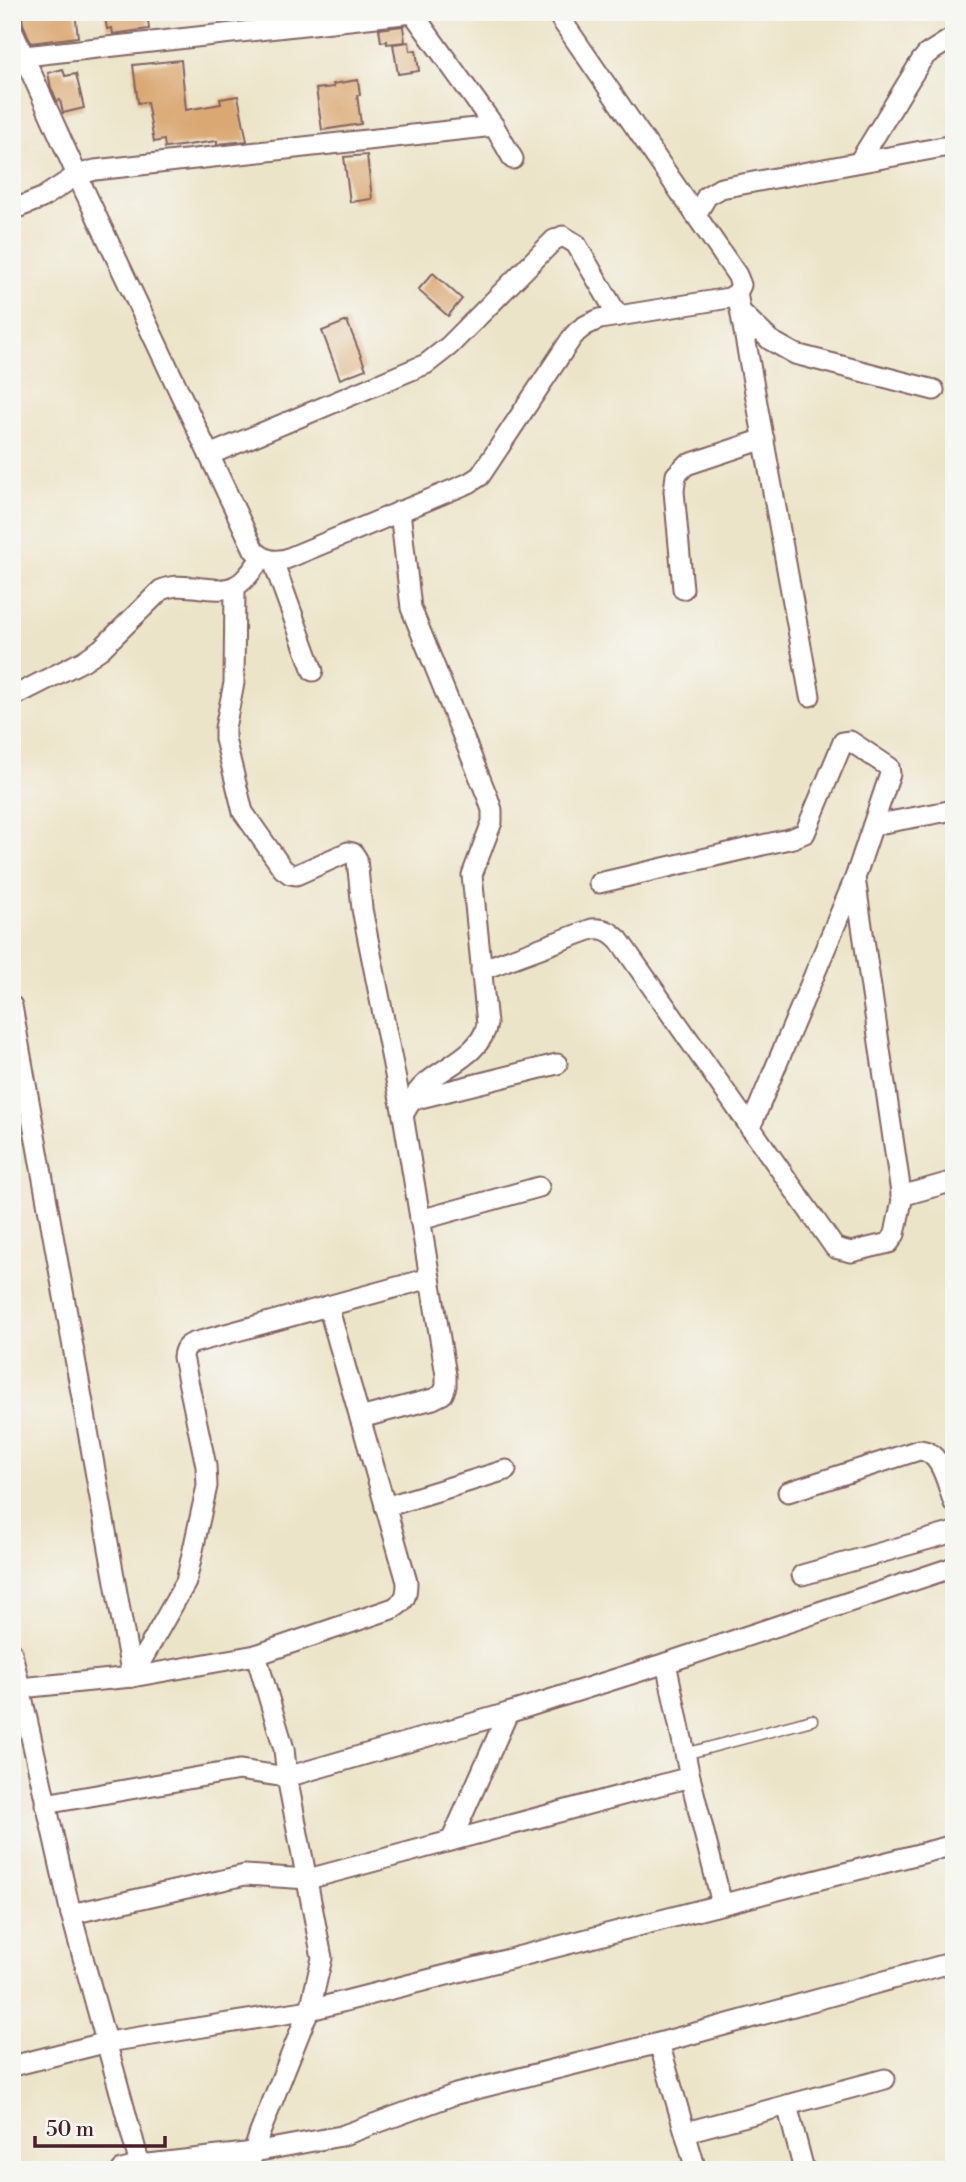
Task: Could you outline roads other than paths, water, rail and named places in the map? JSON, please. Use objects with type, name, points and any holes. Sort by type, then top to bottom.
[{"type":"street","points":[[556,12],[737,275],[741,285],[739,302],[810,696]]},
{"type":"street","points":[[25,56],[416,13],[494,126],[513,159]]},
{"type":"street","points":[[12,30],[155,343],[254,550],[268,559],[286,559],[469,483],[480,476],[578,330],[600,319],[729,298],[739,302],[771,340],[795,354],[934,390]]},
{"type":"street","points":[[859,162],[921,61],[927,54],[954,37]]},
{"type":"street","points":[[12,211],[42,198],[77,175],[95,170],[494,126]]},
{"type":"street","points":[[696,215],[707,196],[721,188],[954,145]]},
{"type":"street","points":[[209,455],[426,364],[449,346],[554,240],[563,236],[576,244],[618,316]]},
{"type":"street","points":[[683,589],[674,491],[676,475],[686,465],[764,439]]},
{"type":"street","points":[[400,511],[411,608],[492,810],[490,831],[472,876],[486,1031],[473,1048],[423,1085],[407,1108]]},
{"type":"street","points":[[12,697],[101,649],[161,590],[183,586],[222,591],[235,586],[268,559]]},
{"type":"street","points":[[268,559],[313,671]]},
{"type":"street","points":[[235,586],[234,683],[225,739],[243,812],[283,869],[290,874],[296,875],[348,852],[353,853],[357,859],[362,909],[407,1108],[420,1220],[446,1386],[443,1394],[433,1399],[360,1418]]},
{"type":"street","points":[[599,883],[805,833],[846,740],[887,765],[890,770],[855,878],[750,1128]]},
{"type":"street","points":[[873,825],[954,810]]},
{"type":"street","points":[[481,970],[592,929],[602,928],[611,932],[835,1248],[851,1252],[889,1243],[895,1234],[902,1205],[855,878]]},
{"type":"street","points":[[12,1006],[17,1069],[132,1677]]},
{"type":"street","points":[[407,1108],[557,1064]]},
{"type":"street","points":[[901,1196],[954,1181]]},
{"type":"street","points":[[420,1220],[539,1187]]},
{"type":"street","points":[[132,1677],[186,1583],[207,1486],[206,1466],[183,1357],[184,1350],[193,1343],[430,1278]]},
{"type":"street","points":[[16,1689],[132,1677],[256,1654],[394,1608],[403,1602],[407,1594],[407,1582],[328,1306]]},
{"type":"street","points":[[788,1492],[919,1450],[927,1450],[940,1464],[954,1503]]},
{"type":"street","points":[[386,1507],[506,1470]]},
{"type":"street","points":[[802,1575],[954,1532]]},
{"type":"street","points":[[45,1804],[240,1770],[287,1777],[508,1713],[954,1567]]},
{"type":"street","points":[[12,1653],[16,1689],[71,1914],[108,2042],[131,2167],[251,2161],[341,2136],[456,2094],[659,2043],[954,1962]]},
{"type":"street","points":[[251,2161],[269,2109],[310,2010],[322,1958],[284,1749],[256,1654]]},
{"type":"street","points":[[666,1663],[690,1777],[722,1904]]},
{"type":"street","points":[[451,1841],[508,1713]]},
{"type":"street","points":[[71,1914],[245,1875],[308,1879],[690,1777]]},
{"type":"street","points":[[12,2066],[108,2042],[310,2010],[954,1845]]},
{"type":"street","points":[[659,2043],[696,2170]]},
{"type":"street","points":[[686,2132],[885,2079]]},
{"type":"street","points":[[787,2105],[804,2170]]},
{"type":"lane","points":[[685,1754],[813,1720]]}]
